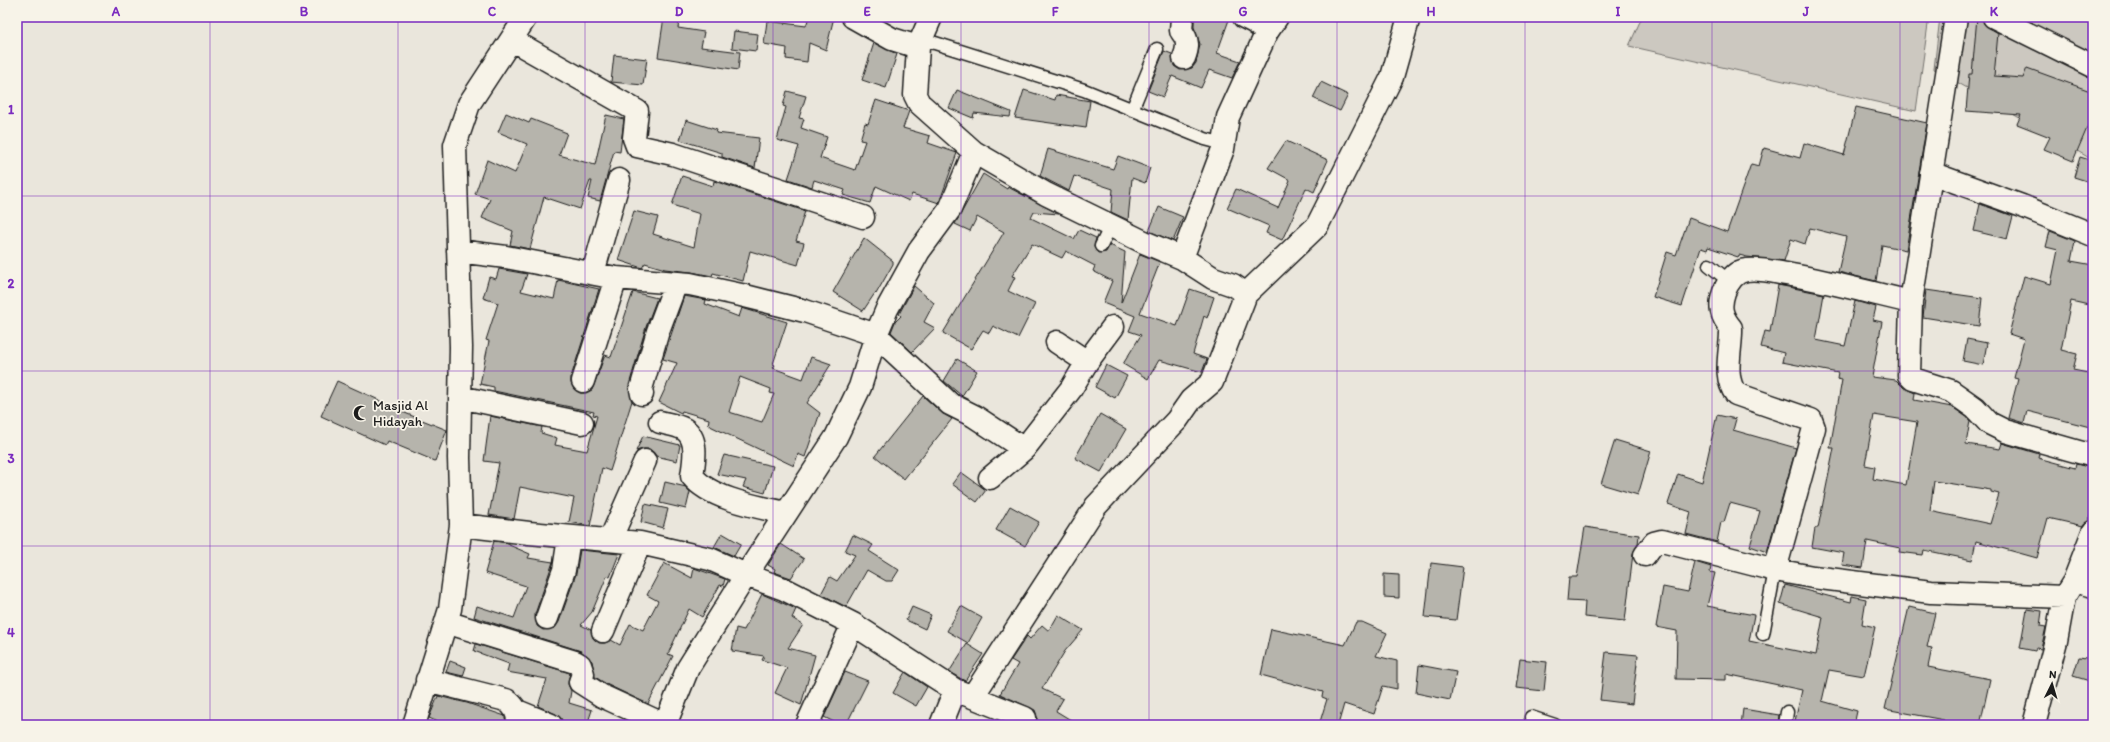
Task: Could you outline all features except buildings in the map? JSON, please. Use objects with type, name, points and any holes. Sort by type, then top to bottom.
[{"type":"street","points":[[414,725],[450,608],[461,524],[461,347],[455,145],[469,104],[526,17]]},
{"type":"street","points":[[854,17],[892,39],[919,44]]},
{"type":"street","points":[[931,17],[919,44],[915,95],[919,103],[974,152],[1046,194],[1111,226],[1182,258],[1212,278],[1233,285],[1246,294]]},
{"type":"street","points":[[1182,17],[1180,31],[1185,35],[1188,49],[1184,58]]},
{"type":"street","points":[[1182,258],[1224,144],[1228,117],[1272,25],[1254,22],[1244,17]]},
{"type":"street","points":[[941,725],[1096,506],[1177,420],[1191,400],[1212,382],[1246,294],[1317,226],[1392,77],[1409,17]]},
{"type":"street","points":[[1956,17],[1911,302],[1908,371],[1913,379],[1951,392],[1975,408],[1989,422],[2006,431],[2093,456]]},
{"type":"street","points":[[1994,17],[2093,66]]},
{"type":"street","points":[[512,40],[637,111],[634,138],[637,146],[673,154],[863,217]]},
{"type":"street","points":[[446,622],[575,662],[580,665],[583,674],[580,682],[602,696],[665,725],[688,668],[746,574],[836,437],[860,388],[876,335],[887,309],[919,251],[950,209],[974,152]]},
{"type":"street","points":[[1931,173],[2022,206],[2093,235]]},
{"type":"street","points":[[593,273],[619,180]]},
{"type":"street","points":[[458,251],[506,257],[616,278],[676,283],[742,295],[798,309],[876,335],[950,404],[974,416],[1024,449]]},
{"type":"street","points":[[1775,570],[1814,428],[1811,420],[1736,394],[1730,386],[1728,378],[1731,328],[1723,319],[1720,310],[1729,281],[1746,270],[1774,272],[1826,281],[1911,302]]},
{"type":"street","points":[[583,381],[616,278]]},
{"type":"street","points":[[642,394],[641,389],[658,331],[676,283]]},
{"type":"street","points":[[990,478],[1024,449],[1071,389],[1087,362],[1113,327]]},
{"type":"street","points":[[1057,342],[1087,362]]},
{"type":"street","points":[[460,397],[582,423]]},
{"type":"street","points":[[660,422],[683,428],[687,432],[695,450],[692,476],[704,488],[746,504],[786,513]]},
{"type":"street","points":[[610,540],[645,462]]},
{"type":"street","points":[[461,524],[569,538],[640,543],[710,559],[784,589],[853,624],[964,693],[1025,718]]},
{"type":"street","points":[[2034,725],[2056,641],[2077,588],[2093,532]]},
{"type":"street","points":[[547,618],[564,570],[569,538]]},
{"type":"street","points":[[1645,555],[1654,543],[1662,541],[1775,570],[1813,577],[1931,592],[2077,588]]},
{"type":"street","points":[[603,631],[640,543]]},
{"type":"street","points":[[808,725],[853,624]]},
{"type":"street","points":[[427,680],[506,700],[512,704],[518,718],[551,725]]},
{"type":"lane","points":[[919,44],[935,43],[1064,83],[1204,139],[1224,144]]},
{"type":"lane","points":[[1132,110],[1157,49]]},
{"type":"lane","points":[[1101,246],[1111,226]]},
{"type":"lane","points":[[1709,265],[1729,281]]},
{"type":"lane","points":[[1763,634],[1775,570]]},
{"type":"lane","points":[[1785,725],[1787,712]]},
{"type":"lane","points":[[1531,718],[1555,725]]},
{"type":"shaded area","points":[[1642,17],[1929,17],[1916,111],[1629,46]]},
{"type":"shaded area","points":[[1940,17],[2093,17],[2093,160],[1934,69]]},
{"type":"place","name":"Masjid Al Hidayah","points":[[361,413]]}]
